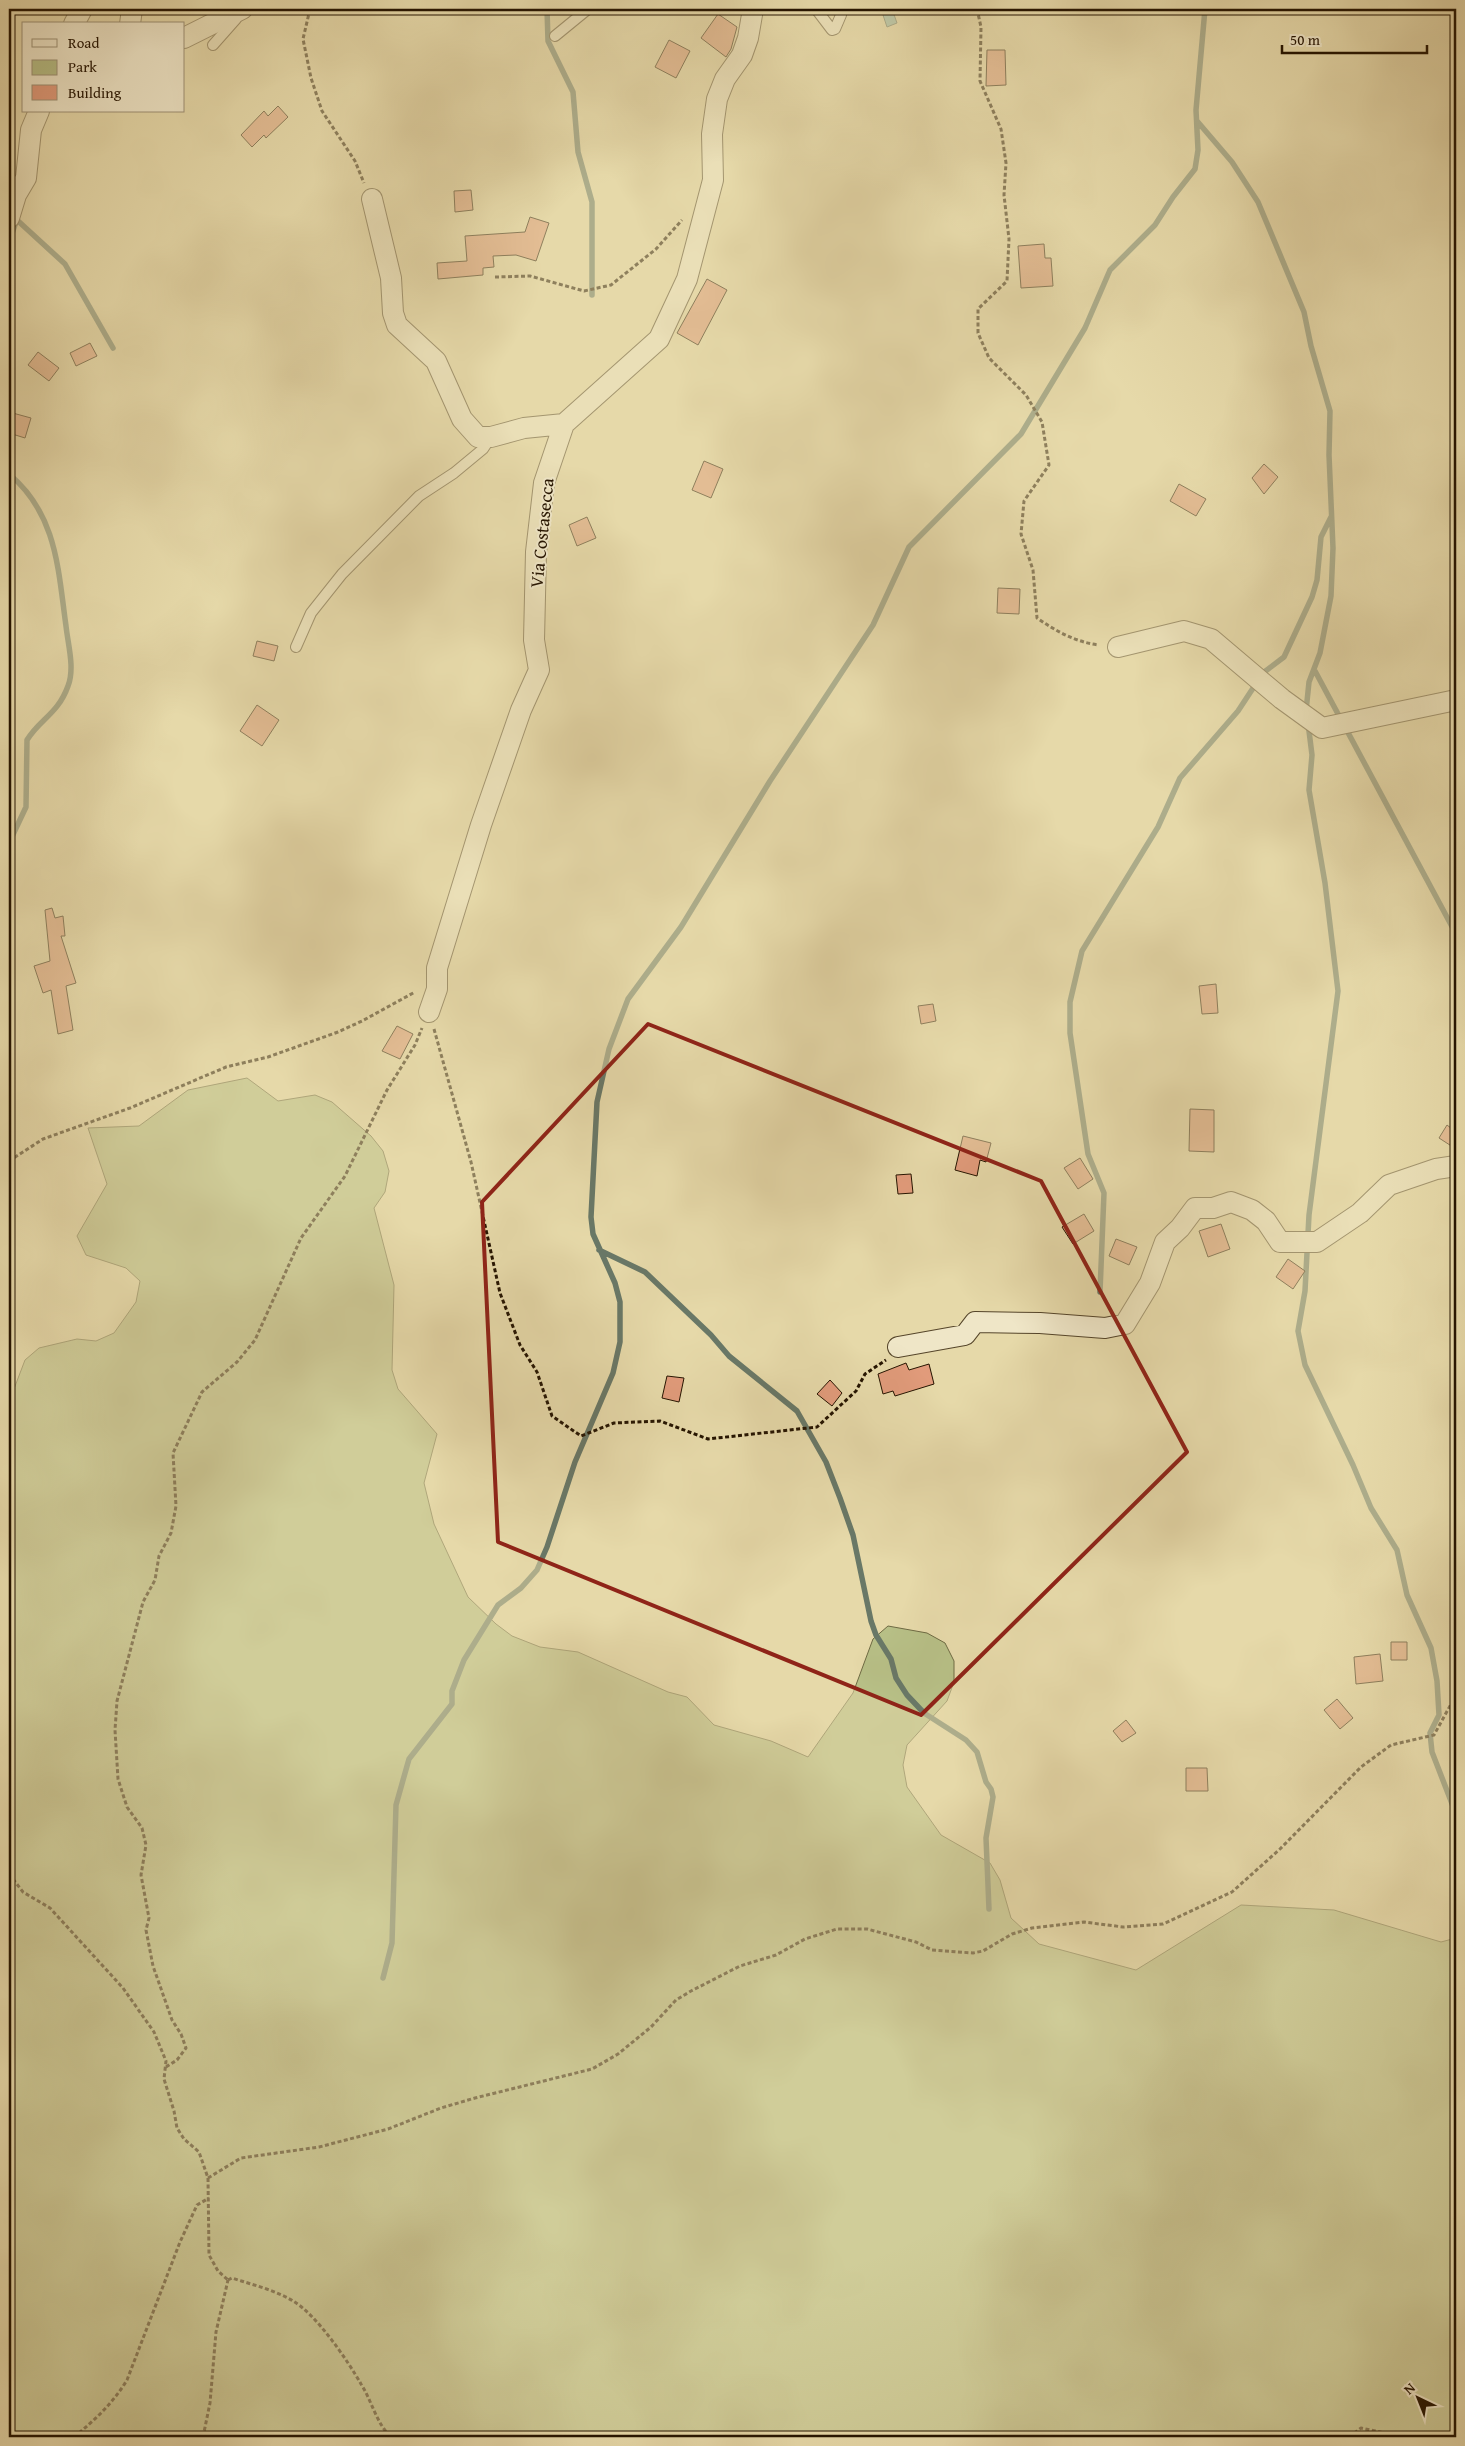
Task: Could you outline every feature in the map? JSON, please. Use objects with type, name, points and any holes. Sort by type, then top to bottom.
[{"type":"street","points":[[75,22],[82,9]]},
{"type":"street","points":[[130,22],[132,9]]},
{"type":"street","points":[[185,38],[244,9]]},
{"type":"street","name":"Via Costasecca","points":[[428,1012],[437,989],[437,968],[478,834],[521,710],[539,670],[534,640],[536,552],[544,483],[564,424],[659,339],[687,279],[713,180],[712,134],[717,99],[725,79],[742,56],[748,38],[753,9]]},
{"type":"street","points":[[9,218],[12,195],[26,178],[31,130],[39,112]]},
{"type":"street","points":[[372,200],[392,278],[393,313],[397,325],[436,361],[453,401],[468,428],[478,437],[491,437],[524,428],[564,424]]},
{"type":"street","points":[[1118,647],[1184,631],[1211,639],[1282,699],[1322,728],[1456,700]]},
{"type":"street","points":[[898,1347],[965,1335],[975,1322],[1040,1323],[1105,1328],[1126,1324],[1150,1283],[1165,1242],[1180,1228],[1195,1208],[1213,1208],[1231,1202],[1252,1210],[1266,1221],[1280,1242],[1317,1242],[1360,1213],[1389,1185],[1436,1168],[1456,1166]]},
{"type":"lane","points":[[213,45],[244,9]]},
{"type":"lane","points":[[555,36],[588,9]]},
{"type":"lane","points":[[816,9],[832,30],[838,24],[842,15]]},
{"type":"lane","points":[[296,647],[311,613],[342,574],[419,496],[454,473],[484,449],[491,437]]},
{"type":"path","points":[[310,9],[303,39],[322,111],[355,161],[372,200]]},
{"type":"path","points":[[977,9],[981,27],[980,81],[1000,129],[1006,163],[1004,195],[1009,239],[1007,281],[978,309],[978,333],[989,358],[1026,395],[1042,422],[1049,465],[1024,501],[1021,534],[1034,570],[1037,618],[1061,634],[1089,644],[1118,647]]},
{"type":"path","points":[[495,277],[530,276],[584,291],[611,285],[656,249],[683,219]]},
{"type":"path","points":[[9,1162],[43,1139],[130,1108],[226,1067],[268,1057],[338,1032],[425,986],[437,989]]},
{"type":"path","points":[[428,1012],[439,1043],[471,1162],[500,1293],[520,1345],[537,1372],[552,1416],[581,1436],[614,1424],[660,1420],[708,1439],[817,1428],[856,1390],[864,1374],[882,1363],[898,1347]]},
{"type":"path","points":[[166,2067],[177,2060],[186,2048],[181,2034],[172,2020],[153,1966],[146,1930],[149,1918],[141,1875],[146,1845],[142,1828],[127,1807],[118,1779],[115,1730],[117,1701],[143,1602],[155,1580],[159,1556],[171,1533],[176,1506],[173,1453],[202,1392],[237,1362],[255,1340],[301,1238],[345,1176],[387,1090],[415,1045],[428,1012]]},
{"type":"path","points":[[208,2178],[241,2158],[319,2147],[388,2129],[440,2108],[592,2069],[618,2054],[651,2027],[676,2000],[691,1991],[740,1966],[776,1955],[805,1939],[837,1929],[867,1929],[916,1942],[932,1950],[973,1953],[983,1950],[1012,1934],[1032,1928],[1084,1922],[1123,1926],[1163,1924],[1232,1892],[1280,1849],[1361,1767],[1391,1744],[1434,1735],[1456,1696]]},
{"type":"path","points":[[9,1874],[23,1892],[50,1908],[122,1988],[154,2032],[166,2061],[164,2079],[177,2128],[184,2139],[199,2152],[208,2178],[209,2255],[218,2271],[228,2280]]},
{"type":"path","points":[[74,2437],[94,2421],[118,2396],[127,2380],[153,2318],[158,2296],[177,2247],[197,2205],[209,2198]]},
{"type":"path","points":[[228,2280],[232,2278],[263,2288],[294,2302],[319,2326],[345,2359],[362,2385],[384,2430],[391,2437]]},
{"type":"path","points":[[203,2437],[210,2403],[216,2332],[228,2280]]},
{"type":"path","points":[[1349,2437],[1361,2428],[1404,2437]]},
{"type":"highlighted area","points":[[648,1024],[1041,1181],[1187,1452],[921,1715],[498,1542],[482,1202]]},
{"type":"green space","points":[[247,1078],[278,1101],[315,1095],[332,1102],[371,1136],[383,1151],[389,1171],[385,1192],[374,1208],[394,1285],[392,1370],[398,1389],[437,1434],[424,1483],[434,1524],[468,1597],[496,1624],[512,1636],[540,1647],[578,1652],[668,1692],[687,1697],[714,1725],[771,1741],[808,1757],[853,1693],[873,1639],[888,1626],[927,1633],[945,1643],[954,1661],[954,1682],[947,1701],[907,1745],[903,1765],[907,1787],[941,1835],[990,1863],[1000,1880],[1011,1918],[1039,1944],[1136,1970],[1241,1905],[1334,1910],[1441,1942],[1456,1938],[1456,2437],[9,2437],[9,1402],[25,1360],[39,1348],[77,1339],[96,1341],[114,1333],[136,1302],[140,1281],[126,1268],[86,1255],[77,1236],[107,1184],[88,1128],[139,1126],[188,1090]]},
{"type":"shaded area","points":[[881,9],[892,9],[897,23],[887,27]]},
{"type":"building","points":[[718,14],[737,27],[731,49],[726,57],[701,38]]},
{"type":"building","points":[[669,40],[690,51],[676,78],[655,67]]},
{"type":"building","points":[[987,50],[1005,50],[1006,85],[986,86]]},
{"type":"building","points":[[278,106],[288,117],[266,138],[264,135],[252,147],[241,135],[264,111],[268,116]]},
{"type":"building","points":[[471,190],[473,210],[455,212],[454,191]]},
{"type":"building","points":[[530,217],[549,223],[536,261],[516,255],[493,256],[494,267],[483,268],[483,275],[438,279],[437,263],[467,261],[465,236],[525,232]]},
{"type":"building","points":[[1044,244],[1045,258],[1051,258],[1053,286],[1021,288],[1018,246]]},
{"type":"building","points":[[707,279],[727,290],[698,345],[677,333]]},
{"type":"building","points":[[90,343],[97,356],[76,366],[70,353]]},
{"type":"building","points":[[38,352],[59,368],[49,381],[28,365]]},
{"type":"building","points":[[9,412],[31,418],[25,438],[9,433]]},
{"type":"building","points":[[704,461],[723,469],[711,498],[692,490]]},
{"type":"building","points":[[1264,464],[1278,477],[1264,494],[1252,478]]},
{"type":"building","points":[[1179,484],[1206,499],[1196,516],[1170,501]]},
{"type":"building","points":[[587,517],[596,538],[577,546],[569,525]]},
{"type":"building","points":[[998,588],[1020,589],[1019,614],[997,613]]},
{"type":"building","points":[[257,641],[278,646],[274,661],[253,656]]},
{"type":"building","points":[[257,705],[279,720],[262,746],[240,731]]},
{"type":"building","points":[[52,908],[55,918],[63,916],[65,936],[61,936],[76,983],[66,986],[73,1030],[58,1034],[51,990],[43,993],[34,966],[50,961],[45,910]]},
{"type":"building","points":[[1216,984],[1218,1013],[1202,1014],[1199,986]]},
{"type":"building","points":[[933,1004],[936,1021],[921,1024],[918,1006]]},
{"type":"building","points":[[397,1026],[413,1034],[400,1059],[382,1051]]},
{"type":"building","points":[[1190,1109],[1214,1110],[1214,1152],[1189,1151]]},
{"type":"building","points":[[1447,1125],[1456,1132],[1456,1149],[1439,1138]]},
{"type":"building","points":[[963,1136],[991,1143],[986,1162],[980,1160],[977,1176],[955,1170]]},
{"type":"building","points":[[1080,1158],[1093,1179],[1078,1189],[1064,1168]]},
{"type":"building","points":[[911,1174],[913,1193],[898,1194],[896,1175]]},
{"type":"building","points":[[1084,1214],[1094,1231],[1073,1244],[1062,1227]]},
{"type":"building","points":[[1221,1224],[1230,1249],[1208,1257],[1199,1231]]},
{"type":"building","points":[[1116,1239],[1137,1247],[1129,1265],[1109,1256]]},
{"type":"building","points":[[1288,1259],[1305,1271],[1293,1289],[1276,1277]]},
{"type":"building","points":[[906,1363],[909,1370],[929,1364],[934,1384],[895,1396],[893,1391],[883,1394],[878,1374]]},
{"type":"building","points":[[667,1376],[684,1378],[679,1402],[662,1398]]},
{"type":"building","points":[[830,1380],[842,1393],[832,1406],[817,1394]]},
{"type":"building","points":[[1391,1642],[1407,1642],[1407,1660],[1391,1660]]},
{"type":"building","points":[[1380,1654],[1383,1681],[1356,1684],[1354,1657]]},
{"type":"building","points":[[1337,1699],[1353,1718],[1340,1729],[1324,1710]]},
{"type":"building","points":[[1126,1720],[1136,1733],[1122,1742],[1113,1731]]},
{"type":"building","points":[[1186,1768],[1207,1768],[1208,1791],[1186,1791]]},
{"type":"waterway","points":[[547,9],[548,41],[573,92],[578,152],[592,202],[592,295]]},
{"type":"waterway","points":[[383,1978],[392,1943],[396,1805],[409,1759],[452,1704],[452,1691],[464,1660],[498,1605],[521,1588],[537,1570],[547,1547],[575,1462],[613,1373],[620,1342],[620,1302],[615,1283],[593,1234],[591,1217],[597,1102],[609,1049],[628,999],[681,927],[770,781],[873,625],[909,547],[1021,434],[1085,328],[1110,270],[1155,225],[1173,197],[1195,169],[1198,150],[1196,110],[1205,9]]},
{"type":"waterway","points":[[1197,121],[1232,162],[1258,202],[1304,312],[1311,346],[1330,411],[1329,455],[1333,548],[1331,596],[1320,653],[1309,682],[1306,711]]},
{"type":"waterway","points":[[9,242],[17,219]]},
{"type":"waterway","points":[[17,220],[65,264],[113,348]]},
{"type":"waterway","points":[[9,474],[25,490],[37,507],[46,525],[57,563],[71,664],[70,679],[64,695],[54,710],[27,740],[26,807],[9,843]]},
{"type":"waterway","points":[[1100,1292],[1104,1193],[1088,1154],[1070,1033],[1070,1002],[1082,951],[1158,827],[1180,778],[1238,711],[1263,673],[1284,657],[1312,597],[1317,580],[1321,537],[1331,517]]},
{"type":"waterway","points":[[1315,671],[1456,934]]},
{"type":"waterway","points":[[1308,723],[1312,755],[1309,790],[1325,883],[1338,991],[1309,1215],[1305,1291],[1298,1331],[1305,1365],[1353,1465],[1371,1508],[1397,1550],[1407,1595],[1431,1648],[1437,1681],[1439,1715],[1430,1733],[1432,1752],[1456,1814]]},
{"type":"waterway","points":[[599,1250],[645,1272],[711,1335],[729,1356],[797,1411],[826,1462],[840,1498],[853,1535],[871,1621],[876,1635],[891,1659],[896,1678],[907,1695],[924,1713],[966,1740],[977,1752],[986,1782],[991,1789],[993,1797],[986,1838],[989,1909]]}]
